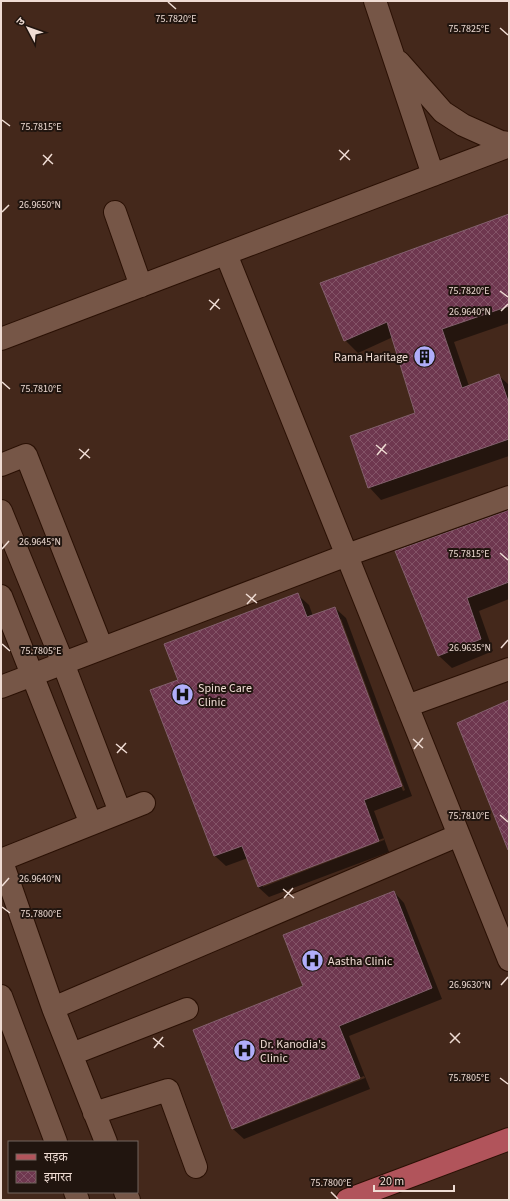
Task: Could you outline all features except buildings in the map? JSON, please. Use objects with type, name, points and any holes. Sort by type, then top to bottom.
[{"type":"main road","points":[[347,1200],[509,1139]]},
{"type":"street","points":[[375,1],[433,175]]},
{"type":"street","points":[[394,56],[443,112],[463,125],[502,142],[509,143]]},
{"type":"street","points":[[1,339],[509,146]]},
{"type":"street","points":[[115,212],[141,286]]},
{"type":"street","points":[[226,254],[509,960]]},
{"type":"street","points":[[1,465],[26,455],[102,648]]},
{"type":"street","points":[[1,687],[347,556],[509,497]]},
{"type":"street","points":[[1,511],[63,663],[120,812]]},
{"type":"street","points":[[1,596],[91,824]]},
{"type":"street","points":[[407,706],[509,669]]},
{"type":"street","points":[[106,1141],[53,1008],[1,859],[144,803]]},
{"type":"street","points":[[53,1008],[459,835]]},
{"type":"street","points":[[1,996],[56,1141]]},
{"type":"street","points":[[72,1054],[188,1009]]},
{"type":"street","points":[[94,1113],[168,1090],[196,1167]]},
{"type":"place","name":"Rama Haritage","points":[[424,357]]},
{"type":"place","name":"Spine Care Clinic","points":[[182,695]]},
{"type":"place","name":"Aastha Clinic","points":[[312,961]]},
{"type":"place","name":"Dr. Kanodia's Clinic","points":[[245,1051]]}]
